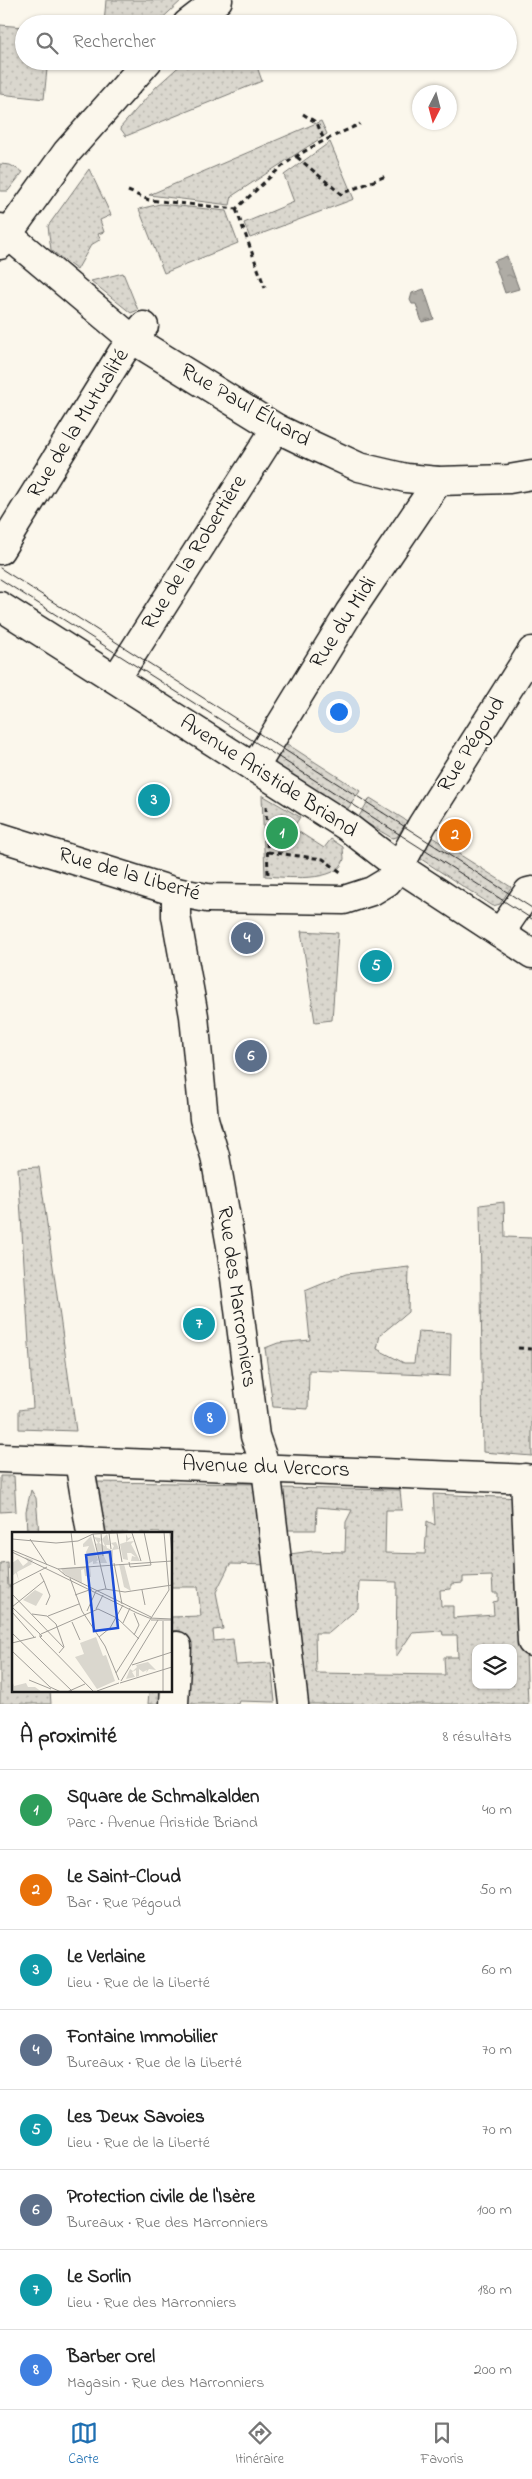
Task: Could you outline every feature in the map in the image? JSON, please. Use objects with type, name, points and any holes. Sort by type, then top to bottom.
[{"type":"street","points":[[199,15],[218,0]]},
{"type":"street","points":[[2,236],[67,152],[140,70]]},
{"type":"street","name":"Rue Paul Éluard","points":[[2,236],[276,428],[359,467],[406,478],[438,481],[509,479],[532,475]]},
{"type":"street","name":"Rue de la Mutualité","points":[[0,550],[138,332]]},
{"type":"street","name":"Rue de la Robertière","points":[[116,679],[276,428]]},
{"type":"street","name":"Rue du Midi","points":[[254,768],[349,613],[438,481]]},
{"type":"street","name":"Avenue Aristide Briand","points":[[0,606],[346,826],[399,867],[532,954]]},
{"type":"street","name":"Rue Pégoud","points":[[399,867],[422,825],[532,651]]},
{"type":"street","name":"Rue de la Liberté","points":[[0,837],[176,892],[207,898],[344,900],[372,891],[387,882],[399,867]]},
{"type":"street","points":[[500,933],[528,892],[532,891]]},
{"type":"street","name":"Rue des Marronniers","points":[[176,892],[176,916],[194,1016],[204,1119],[215,1156],[231,1246],[256,1436],[266,1468],[294,1704]]},
{"type":"street","name":"Avenue du Vercors","points":[[0,1458],[528,1479]]},
{"type":"street","points":[[79,1461],[91,1532]]},
{"type":"street","points":[[528,1479],[532,1642]]},
{"type":"street","points":[[174,1704],[177,1646]]},
{"type":"path","points":[[303,114],[317,123],[324,140]]},
{"type":"path","points":[[128,191],[149,200],[236,209],[279,169],[324,140],[360,124]]},
{"type":"path","points":[[297,157],[341,194],[386,176]]},
{"type":"path","points":[[236,209],[265,288]]},
{"type":"path","points":[[265,798],[268,900]]},
{"type":"path","points":[[268,852],[323,859],[344,875]]},
{"type":"path","points":[[518,1348],[532,1349]]},
{"type":"shaded area","points":[[106,0],[182,0],[166,15],[105,15]]},
{"type":"shaded area","points":[[0,25],[15,26],[15,70],[47,70],[44,99],[0,94]]},
{"type":"shaded area","points":[[175,70],[258,70],[262,81],[126,136],[120,128],[156,87]]},
{"type":"shaded area","points":[[321,121],[327,134],[232,196],[230,205],[149,195]]},
{"type":"shaded area","points":[[330,142],[354,199],[250,238],[244,223],[294,202],[284,175]]},
{"type":"shaded area","points":[[0,164],[10,165],[23,172],[8,191],[0,191]]},
{"type":"shaded area","points":[[89,169],[111,215],[100,220],[104,232],[98,234],[101,239],[91,245],[77,270],[51,250],[48,226]]},
{"type":"shaded area","points":[[160,204],[226,211],[238,243],[164,273],[139,209]]},
{"type":"shaded area","points":[[123,273],[138,310],[131,313],[91,281]]},
{"type":"shaded area","points":[[284,742],[360,791],[347,810],[277,768],[274,759]]},
{"type":"shaded area","points":[[262,795],[300,817],[293,828],[324,848],[331,839],[343,847],[344,859],[340,867],[321,876],[296,878],[265,876]]},
{"type":"shaded area","points":[[370,798],[407,821],[397,837],[392,838],[358,818]]},
{"type":"shaded area","points":[[427,834],[511,887],[500,904],[493,906],[418,857]]},
{"type":"shaded area","points":[[301,931],[338,933],[332,1020],[315,1022]]},
{"type":"shaded area","points":[[39,1167],[76,1431],[19,1429],[19,1410],[33,1408],[18,1168]]},
{"type":"shaded area","points":[[504,1202],[505,1237],[532,1238],[532,1456],[483,1452],[480,1205]]},
{"type":"shaded area","points":[[409,1267],[408,1312],[380,1335],[377,1349],[404,1363],[414,1363],[418,1331],[451,1333],[450,1376],[309,1370],[308,1409],[273,1407],[265,1348],[278,1343],[310,1340],[305,1291],[346,1274]]},
{"type":"shaded area","points":[[0,1476],[14,1476],[16,1511],[0,1512]]},
{"type":"shaded area","points":[[92,1482],[260,1484],[271,1565],[230,1564],[216,1592],[223,1629],[213,1630],[214,1641],[233,1639],[236,1665],[271,1663],[275,1702],[239,1701],[238,1704],[177,1704],[180,1630],[172,1631],[172,1617],[201,1616],[198,1587],[172,1587],[172,1532],[97,1532]]},
{"type":"shaded area","points":[[278,1488],[400,1490],[402,1510],[386,1510],[385,1553],[425,1554],[427,1521],[435,1525],[433,1494],[520,1498],[528,1704],[308,1704],[290,1554],[312,1551],[345,1552],[346,1522],[352,1510],[317,1507],[316,1530],[285,1530]],"holes":[[[492,1576],[493,1593],[498,1593],[498,1601],[493,1602],[494,1615],[453,1618],[453,1606],[441,1606],[440,1590],[451,1589],[451,1584],[463,1583],[463,1577]],[[359,1581],[397,1582],[396,1657],[412,1633],[442,1631],[443,1635],[457,1635],[458,1657],[444,1657],[445,1675],[316,1673],[315,1633],[329,1633],[358,1608]]]},
{"type":"shaded area","points":[[31,1490],[36,1498],[39,1532],[27,1532],[26,1511]]},
{"type":"shaded area","points":[[7,1562],[8,1586],[12,1586],[12,1692],[50,1692],[51,1704],[0,1704],[0,1563]]},
{"type":"shaded area","points":[[149,1692],[169,1692],[168,1704],[148,1704]]},
{"type":"water","points":[[507,256],[519,289],[505,293],[494,261]]},
{"type":"water","points":[[424,289],[434,319],[422,322],[416,304],[412,304],[410,300],[412,293]]},
{"type":"tram line","points":[[0,568],[532,908]]},
{"type":"tram line","points":[[0,579],[532,919]]},
{"type":"place","name":"Le Verlaine","points":[[154,800]]},
{"type":"place","name":"Square de Schmalkalden","points":[[282,833]]},
{"type":"place","name":"Le Saint-Cloud","points":[[455,835]]},
{"type":"place","name":"Fontaine Immobilier","points":[[247,938]]},
{"type":"place","name":"Les Deux Savoies","points":[[376,966]]},
{"type":"place","name":"Protection civile de l'Isère","points":[[251,1056]]},
{"type":"place","name":"Le Sorlin","points":[[199,1324]]},
{"type":"place","name":"Barber Orel","points":[[210,1418]]}]
